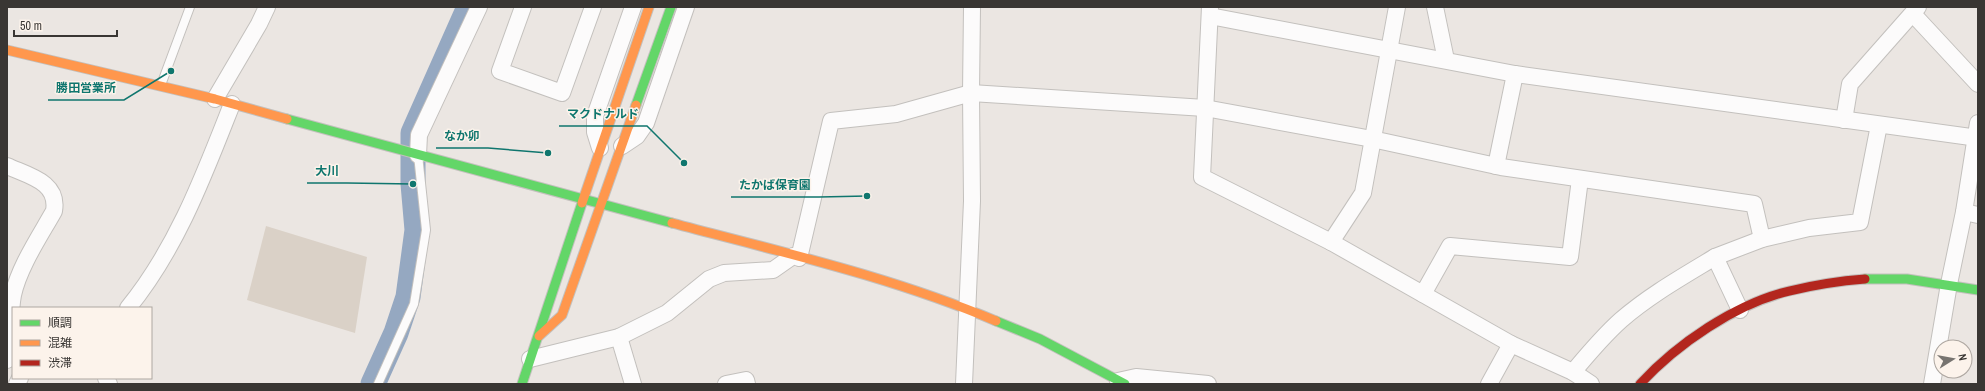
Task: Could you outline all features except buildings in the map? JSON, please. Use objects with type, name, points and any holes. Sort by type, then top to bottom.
[{"type":"street","points":[[215,99],[259,24],[267,7]]},
{"type":"street","points":[[418,154],[419,135],[479,7]]},
{"type":"street","points":[[523,7],[500,71],[562,93],[593,7]]},
{"type":"street","points":[[600,148],[595,132],[595,116],[632,7]]},
{"type":"street","points":[[522,384],[600,148],[649,7]]},
{"type":"street","points":[[538,337],[562,315],[600,204],[671,7]]},
{"type":"street","points":[[622,146],[637,136],[646,122],[686,7]]},
{"type":"street","points":[[964,384],[972,201],[972,7]]},
{"type":"street","points":[[1331,242],[1363,193],[1397,7]]},
{"type":"street","points":[[1435,7],[1446,60]]},
{"type":"street","points":[[1844,120],[1850,84],[1915,10],[1978,84]]},
{"type":"street","points":[[1591,384],[1573,372],[1511,344],[1331,242],[1202,177],[1210,11],[1515,74],[1878,125],[1977,133],[1971,213],[1949,284],[1932,384]]},
{"type":"street","points":[[7,50],[215,99],[854,272],[968,309],[1040,339],[1122,382],[1136,377],[1208,384]]},
{"type":"street","points":[[1496,166],[1515,74]]},
{"type":"street","points":[[530,359],[619,337],[667,313],[709,279],[724,273],[773,270],[796,257],[831,121],[896,114],[971,93],[1205,108],[1372,139],[1496,166],[1754,204],[1762,239]]},
{"type":"street","points":[[129,307],[145,287],[175,237],[200,186],[232,104]]},
{"type":"street","points":[[1573,372],[1620,320],[1661,289],[1715,257],[1762,239],[1809,228],[1860,222],[1878,125]]},
{"type":"street","points":[[7,166],[43,183],[52,190],[56,201],[54,211],[19,275],[13,295],[12,307]]},
{"type":"street","points":[[1423,294],[1450,246],[1570,257],[1580,179]]},
{"type":"street","points":[[1715,257],[1740,310]]},
{"type":"street","points":[[1640,384],[1650,372],[1682,346],[1712,325],[1740,310],[1788,291],[1846,280],[1898,278],[1949,284],[1978,290]]},
{"type":"street","points":[[7,360],[10,346],[12,312]]},
{"type":"street","points":[[619,337],[633,384]]},
{"type":"street","points":[[1488,384],[1511,344]]},
{"type":"street","points":[[726,384],[746,380],[747,384]]},
{"type":"lane","points":[[160,85],[190,7]]},
{"type":"lane","points":[[378,384],[414,304],[426,230],[418,154]]},
{"type":"waterway","points":[[373,384],[396,333],[408,297],[417,230],[413,184],[413,133],[469,7]]},
{"type":"traffic: fast","points":[[636,105],[671,7]]},
{"type":"traffic: fast","points":[[287,119],[672,223]]},
{"type":"traffic: fast","points":[[522,384],[582,203]]},
{"type":"traffic: fast","points":[[1865,279],[1907,279],[1978,290]]},
{"type":"traffic: fast","points":[[996,321],[1040,339],[1125,384]]},
{"type":"traffic: slow","points":[[582,203],[649,7]]},
{"type":"traffic: slow","points":[[7,50],[215,99],[287,119]]},
{"type":"traffic: slow","points":[[539,336],[562,315],[636,105]]},
{"type":"traffic: slow","points":[[672,223],[877,278],[957,305],[996,321]]},
{"type":"traffic: jam","points":[[1640,384],[1671,354],[1689,340],[1708,327],[1748,305],[1789,291],[1817,285],[1865,279]]},
{"type":"place","name":"勝田営業所","points":[[171,71]]},
{"type":"place","name":"なか卯","points":[[548,153]]},
{"type":"place","name":"マクドナルド","points":[[684,163]]},
{"type":"place","name":"大川","points":[[413,184]]},
{"type":"place","name":"たかば保育園","points":[[867,196]]}]
